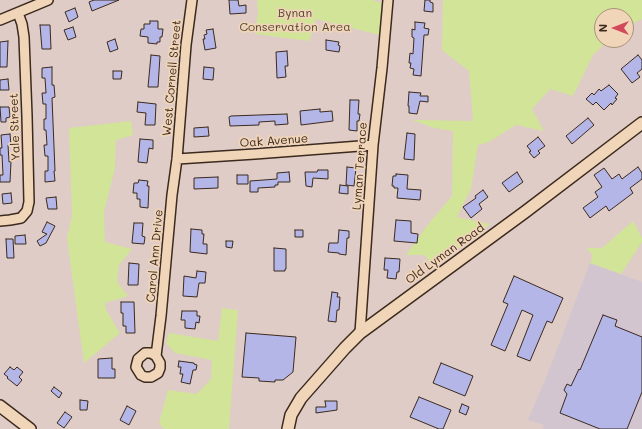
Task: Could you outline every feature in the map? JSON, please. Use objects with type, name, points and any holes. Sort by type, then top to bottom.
[{"type":"main road","name":"Old Lyman Road","points":[[288,429],[291,415],[301,398],[360,333],[525,212],[642,123]]},
{"type":"main road","points":[[0,406],[30,429]]},
{"type":"street","points":[[0,20],[48,0]]},
{"type":"street","name":"West Cornell Street","points":[[177,159],[186,45],[192,0]]},
{"type":"street","name":"Lyman Terrace","points":[[360,333],[373,146],[388,0]]},
{"type":"street","name":"Yale Street","points":[[0,221],[21,218],[27,212],[29,202],[28,116],[24,37],[22,24],[18,13]]},
{"type":"street","name":"Oak Avenue","points":[[177,159],[373,146]]},
{"type":"street","name":"Carol Ann Drive","points":[[156,356],[171,203],[177,159]]},
{"type":"shaded area","points":[[590,263],[642,282],[642,429],[543,429],[544,425],[528,420],[546,378]]},
{"type":"green space","name":"Bynan Conservation Area","points":[[257,0],[372,0],[382,3],[380,35],[316,19],[309,41],[255,34],[258,12]]},
{"type":"green space","points":[[443,0],[642,0],[642,19],[634,23],[634,8],[594,8],[594,48],[600,48],[593,55],[573,96],[550,89],[532,109],[544,131],[516,125],[489,142],[478,145],[471,189],[457,217],[490,224],[433,268],[425,255],[406,255],[426,227],[452,196],[453,131],[434,128],[412,120],[473,121],[469,71],[442,50]]},
{"type":"green space","points":[[131,121],[133,135],[116,140],[115,168],[104,212],[105,242],[132,249],[119,265],[117,282],[128,296],[105,303],[106,310],[120,333],[84,363],[67,238],[72,215],[69,128]]},
{"type":"green space","points":[[633,221],[642,238],[642,242],[621,274],[590,263],[593,256],[587,248],[602,248]]},
{"type":"green space","points":[[222,308],[238,310],[229,429],[164,429],[159,423],[168,390],[197,394],[211,379],[212,360],[175,353],[166,343],[169,333],[218,341]]},
{"type":"building","points":[[94,0],[119,0],[92,11],[89,2]]},
{"type":"building","points":[[229,0],[238,0],[239,6],[246,5],[246,13],[230,14]]},
{"type":"building","points":[[425,0],[430,0],[430,2],[433,3],[433,12],[424,11]]},
{"type":"building","points":[[75,8],[78,17],[69,22],[65,12]]},
{"type":"building","points":[[150,21],[158,21],[158,29],[163,29],[160,42],[157,42],[157,44],[148,43],[148,37],[140,36],[141,29],[144,29],[144,24],[150,24]]},
{"type":"building","points":[[415,22],[425,23],[424,28],[429,29],[428,35],[424,35],[421,76],[413,75],[414,69],[410,68],[411,63],[409,63],[410,53],[413,54],[414,38],[412,37],[412,29],[415,30]]},
{"type":"building","points":[[40,25],[50,25],[51,49],[42,49]]},
{"type":"building","points":[[73,27],[76,37],[68,40],[64,30]]},
{"type":"building","points":[[213,29],[216,48],[205,50],[203,39],[205,39],[204,35],[207,34],[206,30]]},
{"type":"building","points":[[115,39],[118,49],[110,52],[107,42]]},
{"type":"building","points":[[326,40],[339,42],[339,52],[326,50]]},
{"type":"building","points":[[8,41],[7,67],[0,67],[0,42]]},
{"type":"building","points":[[287,51],[288,66],[285,66],[286,77],[277,78],[276,52]]},
{"type":"building","points":[[151,55],[160,56],[158,87],[148,87]]},
{"type":"building","points":[[638,55],[642,60],[642,69],[637,73],[640,77],[632,83],[621,69]]},
{"type":"building","points":[[52,67],[52,85],[54,85],[55,97],[52,98],[55,181],[45,182],[45,171],[48,171],[48,156],[45,156],[44,145],[47,145],[46,130],[44,130],[46,104],[43,104],[42,93],[46,93],[45,78],[42,78],[42,68]]},
{"type":"building","points":[[204,67],[214,68],[213,80],[203,79]]},
{"type":"building","points":[[113,71],[122,71],[121,79],[113,79]]},
{"type":"building","points":[[8,79],[9,90],[0,90],[0,80]]},
{"type":"building","points":[[609,85],[618,94],[615,98],[617,99],[612,105],[611,103],[604,110],[596,102],[593,105],[586,99],[592,93],[594,95],[599,89],[601,91]]},
{"type":"building","points":[[409,92],[421,93],[420,96],[428,96],[428,102],[420,101],[417,114],[409,113]]},
{"type":"building","points":[[350,100],[359,100],[358,114],[360,114],[359,121],[357,121],[357,131],[349,130]]},
{"type":"building","points":[[138,102],[156,104],[155,125],[145,125],[146,113],[137,112]]},
{"type":"building","points":[[0,107],[9,107],[10,117],[6,118],[6,122],[1,122]]},
{"type":"building","points":[[320,109],[320,112],[332,111],[333,121],[301,125],[300,111]]},
{"type":"building","points":[[287,114],[288,124],[275,125],[275,121],[259,122],[259,125],[230,126],[229,117],[231,116]]},
{"type":"building","points":[[588,118],[594,125],[572,144],[566,136]]},
{"type":"building","points":[[208,127],[209,136],[194,137],[194,128]]},
{"type":"building","points":[[407,133],[415,134],[414,160],[404,159]]},
{"type":"building","points":[[10,134],[11,145],[8,145],[9,162],[11,161],[10,182],[0,182],[0,175],[3,175],[2,155],[0,155],[0,148],[2,148],[1,135]]},
{"type":"building","points":[[538,137],[545,146],[538,151],[540,153],[534,158],[529,152],[531,151],[527,146]]},
{"type":"building","points":[[140,139],[153,140],[153,149],[149,148],[147,163],[138,162]]},
{"type":"building","points":[[347,167],[356,168],[354,186],[346,185]]},
{"type":"building","points":[[638,167],[642,173],[642,179],[630,188],[633,193],[609,211],[606,206],[590,218],[583,208],[598,197],[595,192],[602,187],[594,175],[604,168],[612,179],[619,174],[622,179]]},
{"type":"building","points":[[318,170],[328,170],[328,179],[313,178],[312,187],[306,186],[305,172],[317,172]]},
{"type":"building","points":[[289,172],[290,182],[278,182],[278,185],[275,185],[275,187],[258,188],[258,192],[250,192],[250,181],[277,179],[277,173]]},
{"type":"building","points":[[517,172],[523,182],[509,192],[502,183]]},
{"type":"building","points":[[396,174],[408,175],[407,189],[421,190],[420,200],[397,198],[398,188],[394,188],[394,186],[392,186],[393,176],[396,176]]},
{"type":"building","points":[[237,175],[248,175],[248,184],[237,184]]},
{"type":"building","points":[[218,177],[218,188],[194,189],[194,178]]},
{"type":"building","points":[[139,180],[148,181],[148,208],[140,207],[140,199],[137,199],[137,193],[133,193],[134,183],[138,183]]},
{"type":"building","points":[[340,185],[348,186],[348,194],[339,193]]},
{"type":"building","points":[[483,190],[488,197],[479,204],[482,209],[471,218],[463,207],[476,198],[475,196]]},
{"type":"building","points":[[11,193],[12,203],[3,204],[2,194]]},
{"type":"building","points":[[56,197],[57,209],[48,209],[46,198]]},
{"type":"building","points":[[396,220],[411,221],[411,233],[418,234],[417,243],[394,241]]},
{"type":"building","points":[[47,222],[55,226],[46,243],[40,246],[37,241],[47,234],[42,232]]},
{"type":"building","points":[[134,223],[143,223],[142,236],[145,237],[144,244],[132,243]]},
{"type":"building","points":[[191,229],[202,230],[202,234],[204,234],[203,244],[207,244],[207,254],[190,252]]},
{"type":"building","points":[[295,230],[303,230],[303,237],[295,237]]},
{"type":"building","points":[[339,230],[349,231],[346,255],[328,252],[329,243],[338,243]]},
{"type":"building","points":[[25,235],[26,244],[15,244],[15,236]]},
{"type":"building","points":[[6,239],[13,239],[14,258],[7,258]]},
{"type":"building","points":[[226,241],[233,241],[232,248],[226,247]]},
{"type":"building","points":[[274,248],[286,249],[285,271],[274,271]]},
{"type":"building","points":[[385,258],[400,259],[399,272],[397,272],[396,279],[387,278],[388,270],[384,270]]},
{"type":"building","points":[[129,263],[139,264],[138,285],[128,285]]},
{"type":"building","points":[[197,271],[206,272],[205,283],[199,283],[197,297],[183,296],[184,276],[196,278]]},
{"type":"building","points":[[514,276],[563,298],[552,323],[547,321],[530,361],[517,356],[533,315],[522,310],[505,351],[491,345],[508,304],[503,302]]},
{"type":"building","points":[[332,292],[338,293],[337,297],[340,297],[336,322],[328,321]]},
{"type":"building","points":[[121,302],[134,302],[135,333],[126,333],[126,326],[123,326]]},
{"type":"building","points":[[182,311],[197,311],[197,316],[200,316],[199,323],[196,322],[195,329],[185,328],[185,320],[181,320]]},
{"type":"building","points":[[603,315],[617,320],[615,326],[642,337],[642,392],[627,429],[600,429],[560,413],[567,394],[564,390],[567,384],[571,386],[579,369],[580,370]]},
{"type":"building","points":[[246,333],[296,337],[293,372],[283,380],[275,380],[275,382],[259,381],[259,378],[242,377]]},
{"type":"building","points":[[112,358],[112,369],[115,369],[115,378],[98,378],[98,359]]},
{"type":"building","points":[[179,361],[194,363],[197,365],[196,370],[193,370],[190,384],[181,382],[183,374],[180,374],[181,367],[178,367]]},
{"type":"building","points":[[441,363],[473,376],[465,396],[433,383]]},
{"type":"building","points":[[10,367],[14,370],[17,367],[23,372],[19,377],[22,380],[17,386],[4,374]]},
{"type":"building","points":[[54,387],[62,393],[59,398],[51,391]]},
{"type":"building","points":[[419,397],[451,410],[443,429],[439,429],[410,417]]},
{"type":"building","points":[[80,400],[88,401],[87,410],[80,410]]},
{"type":"building","points":[[325,401],[337,401],[337,410],[316,413],[316,407],[326,407]]},
{"type":"building","points":[[462,404],[469,407],[466,415],[459,412]]},
{"type":"building","points":[[127,406],[136,411],[129,425],[120,420]]},
{"type":"building","points":[[65,412],[72,417],[64,428],[57,423]]}]
